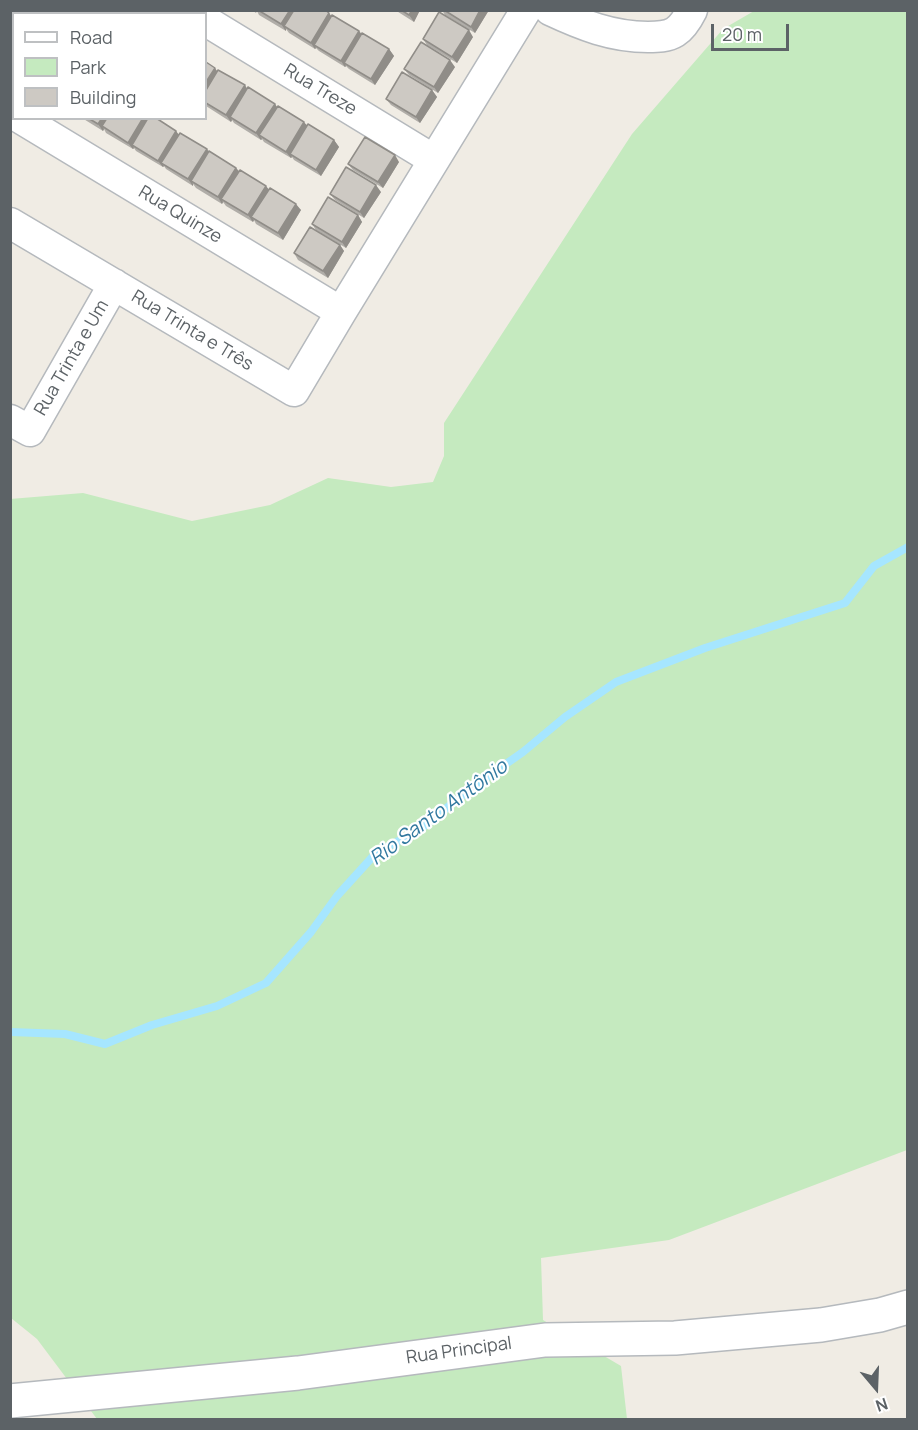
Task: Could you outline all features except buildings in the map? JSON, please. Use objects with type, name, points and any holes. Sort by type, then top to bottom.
[{"type":"street","points":[[341,312],[526,10]]},
{"type":"street","points":[[550,10],[583,26],[611,34],[643,37],[667,36],[675,32],[682,26],[692,10]]},
{"type":"street","name":"Rua Treze","points":[[207,22],[435,160]]},
{"type":"street","name":"Rua Quinze","points":[[23,120],[341,312]]},
{"type":"street","name":"Rua Trinta e Três","points":[[10,223],[294,391],[341,312]]},
{"type":"street","name":"Rua Trinta e Um","points":[[20,426],[114,284]]},
{"type":"street","name":"Rua Principal","points":[[10,1401],[298,1373],[545,1340],[675,1338],[820,1325],[880,1315],[908,1307]]},
{"type":"green space","points":[[754,11],[907,11],[907,1150],[669,1240],[541,1258],[543,1320],[621,1366],[627,1419],[97,1419],[37,1339],[11,1318],[10,499],[83,493],[192,521],[270,505],[328,478],[391,487],[433,482],[444,456],[444,423],[632,134],[723,29]]},
{"type":"waterway","name":"Rio Santo Antônio","points":[[10,1032],[65,1034],[105,1044],[152,1025],[217,1006],[266,983],[311,932],[337,896],[376,853],[419,830],[473,787],[523,752],[565,717],[616,682],[705,648],[845,603],[874,566],[908,547]]}]
